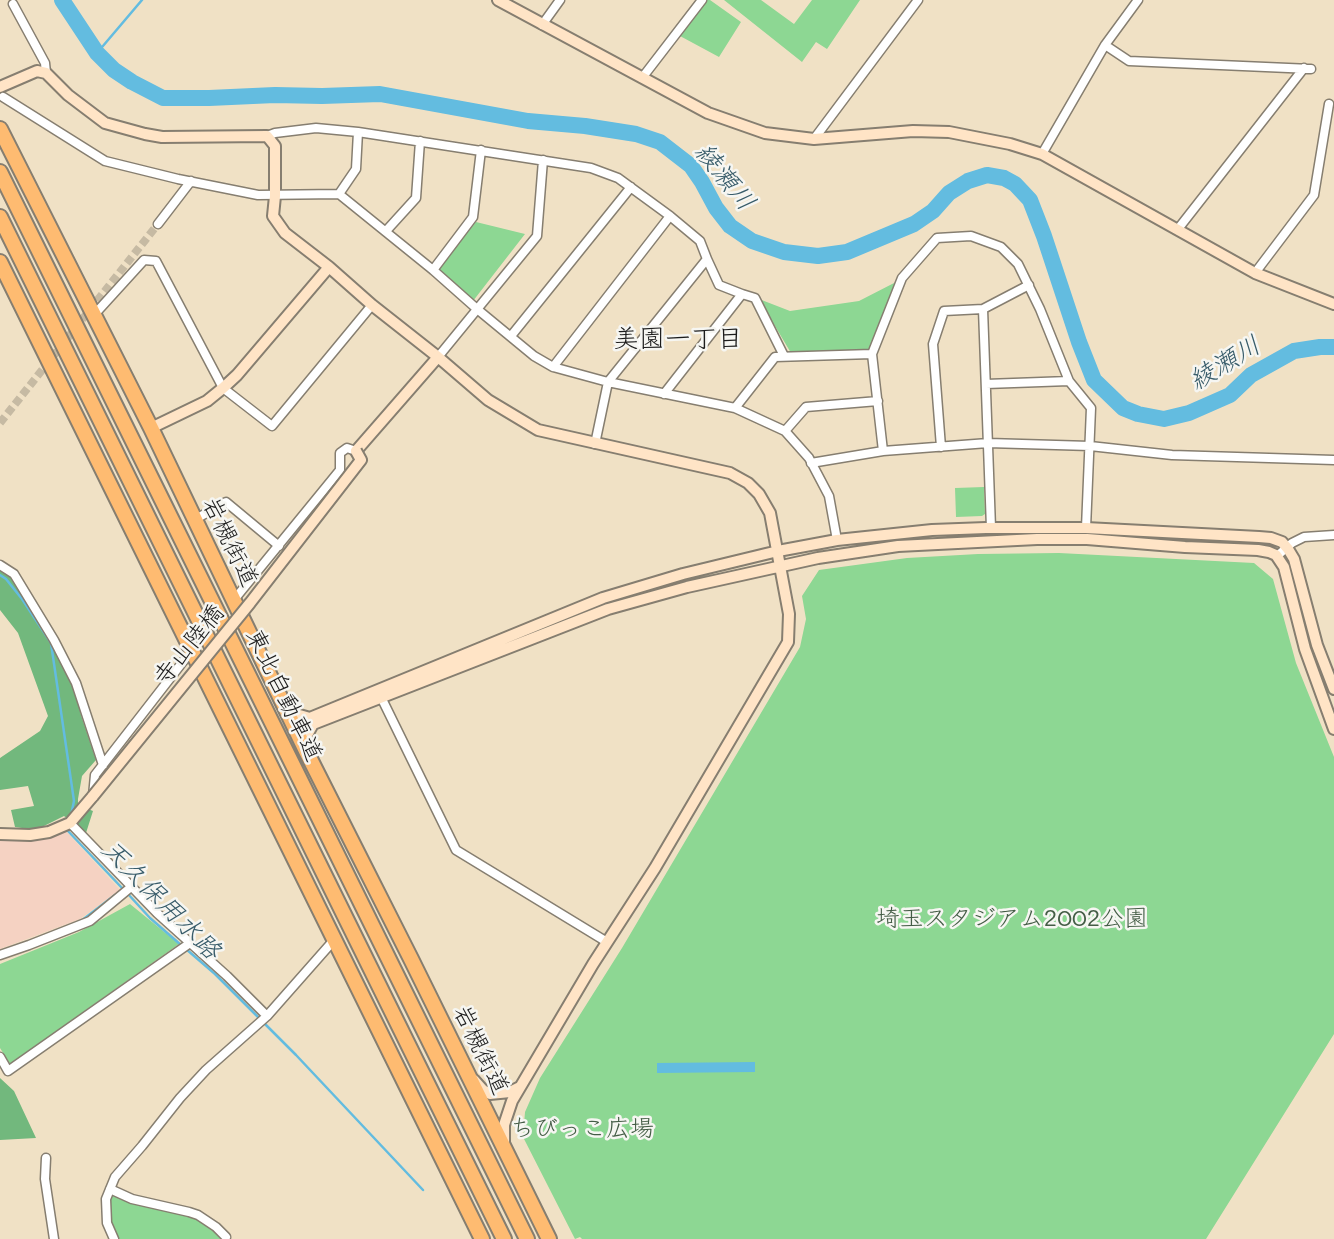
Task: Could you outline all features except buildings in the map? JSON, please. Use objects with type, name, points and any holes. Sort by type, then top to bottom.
[{"type":"highway","name":"岩槻街道","points":[[0,129],[150,428],[306,751],[548,1239]]},
{"type":"highway","name":"東北自動車道","points":[[0,172],[527,1239]]},
{"type":"highway","name":"東北自動車道","points":[[0,217],[504,1239]]},
{"type":"highway","points":[[0,262],[482,1239]]},
{"type":"street","points":[[498,0],[708,113],[765,133],[814,139],[913,131],[949,132],[1010,144],[1042,154],[1255,273],[1334,304]]},
{"type":"street","points":[[541,24],[560,0]]},
{"type":"street","points":[[642,78],[702,0]]},
{"type":"street","points":[[814,139],[918,0]]},
{"type":"street","points":[[1042,154],[1105,44],[1138,0]]},
{"type":"street","points":[[14,1],[45,63],[46,72],[68,95],[105,123],[162,136],[267,136],[316,128],[358,132],[591,168],[618,178],[699,241],[719,285],[755,298],[784,356]]},
{"type":"street","points":[[1105,44],[1129,61],[1307,68],[1178,229]]},
{"type":"street","points":[[46,72],[37,71],[2,92],[105,161],[258,195],[339,194],[534,356],[552,367],[608,382],[735,408],[785,431],[811,463],[829,496],[837,540]]},
{"type":"street","points":[[1255,273],[1314,195],[1329,104],[1334,112]]},
{"type":"street","points":[[339,194],[356,169],[358,132]]},
{"type":"street","points":[[267,136],[275,146],[273,216],[285,233],[488,400],[538,430],[730,473],[748,483],[759,494],[770,513],[789,614],[788,642],[655,868],[607,942],[512,1101],[504,1125],[504,1148]]},
{"type":"street","points":[[386,231],[416,198],[420,141]]},
{"type":"street","points":[[433,270],[474,217],[481,150]]},
{"type":"street","points":[[233,601],[340,470],[340,453],[347,448],[356,451],[438,357],[537,236],[543,160]]},
{"type":"street","points":[[158,224],[191,181]]},
{"type":"street","points":[[511,336],[631,187]]},
{"type":"street","points":[[552,367],[670,216]]},
{"type":"street","points":[[883,451],[872,354],[902,278],[937,238],[971,236],[1001,247],[1018,264],[1046,322],[1069,381],[1091,408],[1086,528]]},
{"type":"street","points":[[595,444],[608,382],[707,258]]},
{"type":"street","points":[[93,316],[144,260],[156,261],[223,388],[272,426],[372,305]]},
{"type":"street","points":[[150,428],[207,401],[223,388],[329,267]]},
{"type":"street","points":[[941,447],[933,344],[944,311],[983,309],[1029,285]]},
{"type":"street","points":[[664,394],[742,294]]},
{"type":"street","points":[[983,309],[991,528]]},
{"type":"street","points":[[735,408],[775,357],[872,354]]},
{"type":"street","points":[[986,384],[1069,381]]},
{"type":"street","points":[[785,431],[806,407],[878,401]]},
{"type":"street","points":[[811,463],[883,451],[988,443],[1090,446],[1172,456],[1334,460]]},
{"type":"street","name":"寺山陸橋","points":[[93,796],[250,603],[361,460],[356,451]]},
{"type":"street","points":[[194,520],[226,502],[279,546]]},
{"type":"street","points":[[283,704],[296,714],[310,718],[603,598],[683,574],[837,540],[932,530],[991,528],[1086,528],[1259,537],[1282,542],[1294,559],[1317,645],[1334,689]]},
{"type":"street","points":[[1277,556],[1304,537],[1334,535]]},
{"type":"street","points":[[306,751],[307,735],[313,724],[608,609],[781,565],[859,551],[898,546],[1026,540],[1087,539],[1258,550],[1277,556],[1284,566],[1305,649],[1334,729]]},
{"type":"street","points":[[0,565],[14,573],[54,640],[76,683],[103,765]]},
{"type":"street","points":[[0,834],[30,835],[49,832],[70,823],[93,796],[95,775],[192,650]]},
{"type":"street","points":[[381,697],[456,850],[607,942]]},
{"type":"street","points":[[70,823],[157,914],[227,976],[267,1016]]},
{"type":"street","points":[[0,955],[90,921],[131,887]]},
{"type":"street","points":[[114,1239],[107,1223],[106,1199],[115,1177],[180,1098],[206,1070],[267,1016],[334,940]]},
{"type":"street","points":[[0,1056],[8,1071],[190,943]]},
{"type":"street","points":[[466,1070],[482,1090],[490,1094],[510,1092],[520,1087]]},
{"type":"street","points":[[46,1158],[47,1205],[54,1239]]},
{"type":"street","points":[[110,1188],[132,1199],[198,1215],[226,1237]]},
{"type":"shaded area","points":[[65,830],[120,890],[80,919],[0,949],[0,838],[28,840],[54,836]]},
{"type":"green space","points":[[707,0],[741,22],[719,57],[680,36]]},
{"type":"green space","points":[[724,0],[761,0],[794,24],[812,0],[860,0],[827,49],[816,42],[802,62]]},
{"type":"green space","points":[[476,222],[525,234],[473,301],[438,269]]},
{"type":"green space","points":[[896,282],[870,349],[791,353],[759,299],[790,311],[859,301]]},
{"type":"green space","points":[[984,487],[985,514],[956,517],[955,488]]},
{"type":"green space","name":"埼玉スタジアム2002公園","points":[[1059,553],[1254,563],[1273,579],[1296,663],[1334,757],[1334,1034],[1206,1239],[575,1239],[523,1137],[525,1112],[540,1078],[622,948],[800,647],[806,619],[802,596],[819,570],[907,558]]},
{"type":"green space","points":[[0,562],[61,644],[70,663],[81,715],[96,760],[82,776],[78,799],[78,805],[93,811],[86,833],[64,816],[36,830],[15,827],[11,810],[34,806],[28,786],[0,790],[0,758],[40,731],[48,716],[18,633],[0,610]]},
{"type":"green space","points":[[130,904],[179,944],[10,1064],[0,1048],[0,964],[79,932]]},
{"type":"green space","points":[[0,1078],[14,1091],[36,1138],[0,1140]]},
{"type":"green space","points":[[116,1193],[197,1218],[224,1239],[118,1239],[109,1221],[111,1195]]},
{"type":"water","points":[[755,1062],[755,1072],[657,1073],[657,1063]]},
{"type":"waterway","name":"綾瀬川","points":[[62,0],[97,53],[114,70],[163,98],[380,94],[528,121],[636,134],[660,142],[691,166],[730,226],[752,241],[784,252],[818,256],[847,252],[914,224],[933,211],[949,193],[968,181],[987,175],[1004,178],[1015,184],[1030,200],[1094,380],[1123,408],[1138,414],[1164,419],[1189,413],[1230,395],[1251,375],[1294,351],[1334,347]]},
{"type":"waterway","points":[[97,53],[142,0]]},
{"type":"waterway","name":"天久保用水路","points":[[0,575],[22,599],[51,643],[74,801],[71,815]]},
{"type":"waterway","name":"天久保用水路","points":[[67,828],[123,889]]},
{"type":"waterway","name":"天久保用水路","points":[[128,894],[181,945]]},
{"type":"waterway","points":[[81,921],[115,895]]},
{"type":"waterway","name":"天久保用水路","points":[[186,949],[215,974],[296,1055],[423,1190]]},
{"type":"tunnel","points":[[0,423],[158,224]]},
{"type":"district","name":"美園一丁目","points":[[678,339]]},
{"type":"park label","name":"ちびっこ広場","points":[[582,1129]]}]
